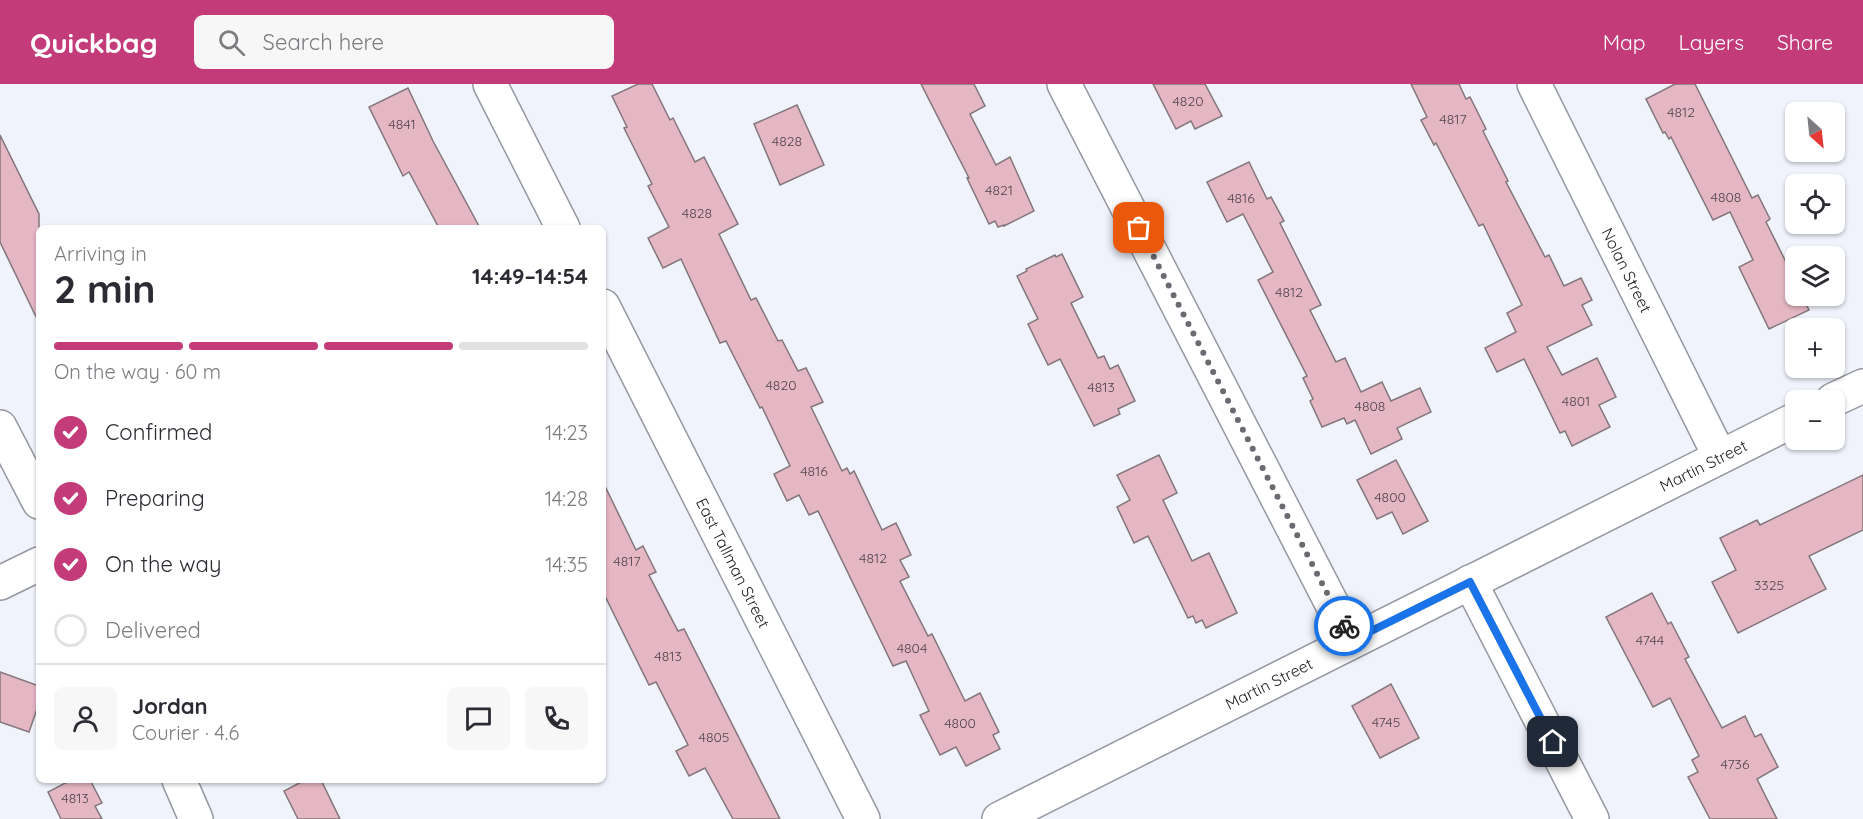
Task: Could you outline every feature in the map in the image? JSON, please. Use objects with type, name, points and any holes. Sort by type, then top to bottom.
[{"type":"street","points":[[490,84],[561,225]]},
{"type":"street","points":[[1064,84],[1351,641]]},
{"type":"street","name":"Nolan Street","points":[[1534,84],[1720,457]]},
{"type":"street","name":"East Tallman Street","points":[[606,312],[863,819]]},
{"type":"street","points":[[1845,394],[1863,386]]},
{"type":"street","name":"Martin Street","points":[[999,819],[1785,424]]},
{"type":"street","points":[[0,427],[36,496]]},
{"type":"street","points":[[0,584],[36,566]]},
{"type":"street","points":[[1470,582],[1592,819]]},
{"type":"street","points":[[179,783],[196,819]]},
{"type":"building","points":[[638,84],[652,84],[670,120],[673,118],[695,162],[704,157],[738,224],[719,234],[751,300],[756,298],[778,341],[782,340],[798,371],[806,368],[823,402],[811,407],[842,471],[847,468],[850,474],[854,471],[882,530],[896,523],[911,555],[900,560],[909,577],[900,581],[928,636],[932,634],[965,701],[980,693],[999,732],[993,735],[1000,749],[966,766],[956,747],[940,755],[920,715],[929,711],[906,661],[893,666],[818,511],[809,515],[799,495],[787,501],[774,474],[790,466],[762,407],[760,408],[726,341],[720,343],[681,259],[663,268],[648,238],[669,227],[648,186],[652,184],[624,128],[627,127],[612,96]]},
{"type":"building","points":[[921,84],[974,84],[985,106],[970,114],[996,165],[1010,157],[1034,211],[1004,226],[998,227],[995,221],[989,224],[967,178],[969,178]]},
{"type":"building","points":[[1153,84],[1205,84],[1222,116],[1195,129],[1191,121],[1176,129]]},
{"type":"building","points":[[1411,84],[1459,84],[1466,99],[1470,97],[1486,129],[1483,131],[1508,181],[1506,182],[1545,257],[1549,255],[1564,286],[1581,278],[1592,300],[1582,305],[1592,325],[1547,347],[1562,375],[1597,358],[1616,397],[1599,405],[1610,427],[1572,446],[1565,431],[1560,433],[1524,359],[1497,372],[1485,348],[1516,332],[1507,313],[1522,305],[1483,224],[1479,226],[1436,143],[1434,145],[1421,120],[1427,117]]},
{"type":"building","points":[[1675,84],[1695,84],[1752,198],[1758,195],[1770,219],[1766,222],[1785,260],[1785,306],[1807,306],[1809,310],[1792,318],[1785,318],[1785,321],[1769,329],[1739,267],[1753,260],[1730,212],[1713,220],[1671,137],[1669,139],[1665,132],[1663,133],[1646,99]]},
{"type":"building","points":[[408,88],[433,141],[478,225],[437,225],[409,172],[403,176],[369,107]]},
{"type":"building","points":[[797,105],[824,165],[780,185],[754,124]]},
{"type":"building","points":[[0,135],[39,214],[39,225],[36,225],[36,317],[0,242]]},
{"type":"building","points":[[1249,162],[1267,199],[1271,197],[1284,221],[1280,223],[1321,305],[1310,310],[1336,362],[1345,358],[1361,392],[1382,382],[1391,401],[1420,388],[1431,412],[1397,428],[1402,439],[1371,454],[1355,420],[1347,424],[1344,418],[1322,427],[1303,378],[1307,376],[1258,280],[1273,272],[1243,214],[1227,222],[1207,182]]},
{"type":"building","points":[[1062,254],[1083,297],[1071,303],[1098,358],[1104,356],[1110,369],[1118,365],[1135,401],[1118,409],[1120,414],[1094,426],[1060,359],[1048,365],[1028,324],[1038,319],[1017,276],[1027,271],[1026,269]]},
{"type":"building","points":[[1159,455],[1177,493],[1163,500],[1192,561],[1209,553],[1237,613],[1206,628],[1202,620],[1196,623],[1193,616],[1188,618],[1148,536],[1134,543],[1117,507],[1130,500],[1117,475]]},
{"type":"building","points":[[1396,460],[1428,521],[1403,534],[1392,512],[1377,519],[1357,480]]},
{"type":"building","points":[[1863,475],[1863,530],[1809,556],[1826,589],[1738,633],[1712,582],[1736,570],[1720,538],[1757,520],[1760,525]]},
{"type":"building","points":[[606,488],[636,550],[643,546],[656,572],[649,575],[678,631],[684,629],[780,819],[733,819],[705,768],[689,776],[676,751],[688,745],[656,682],[649,685],[606,598]]},
{"type":"building","points":[[1652,593],[1668,624],[1671,622],[1689,657],[1685,659],[1722,728],[1745,716],[1755,737],[1761,734],[1778,767],[1757,779],[1777,819],[1710,819],[1688,777],[1698,772],[1692,760],[1699,756],[1670,698],[1653,707],[1606,617]]},
{"type":"building","points":[[0,672],[36,685],[36,712],[29,732],[0,722]]},
{"type":"building","points":[[1391,684],[1419,738],[1380,758],[1352,706]]},
{"type":"building","points":[[65,783],[92,783],[102,803],[95,806],[102,819],[61,819],[48,792]]},
{"type":"building","points":[[299,783],[322,783],[340,819],[298,819],[284,791]]},
{"type":"way so far","points":[[1139,228],[1344,626]]},
{"type":"route","points":[[1344,626],[1351,641],[1470,582],[1553,742]]}]
